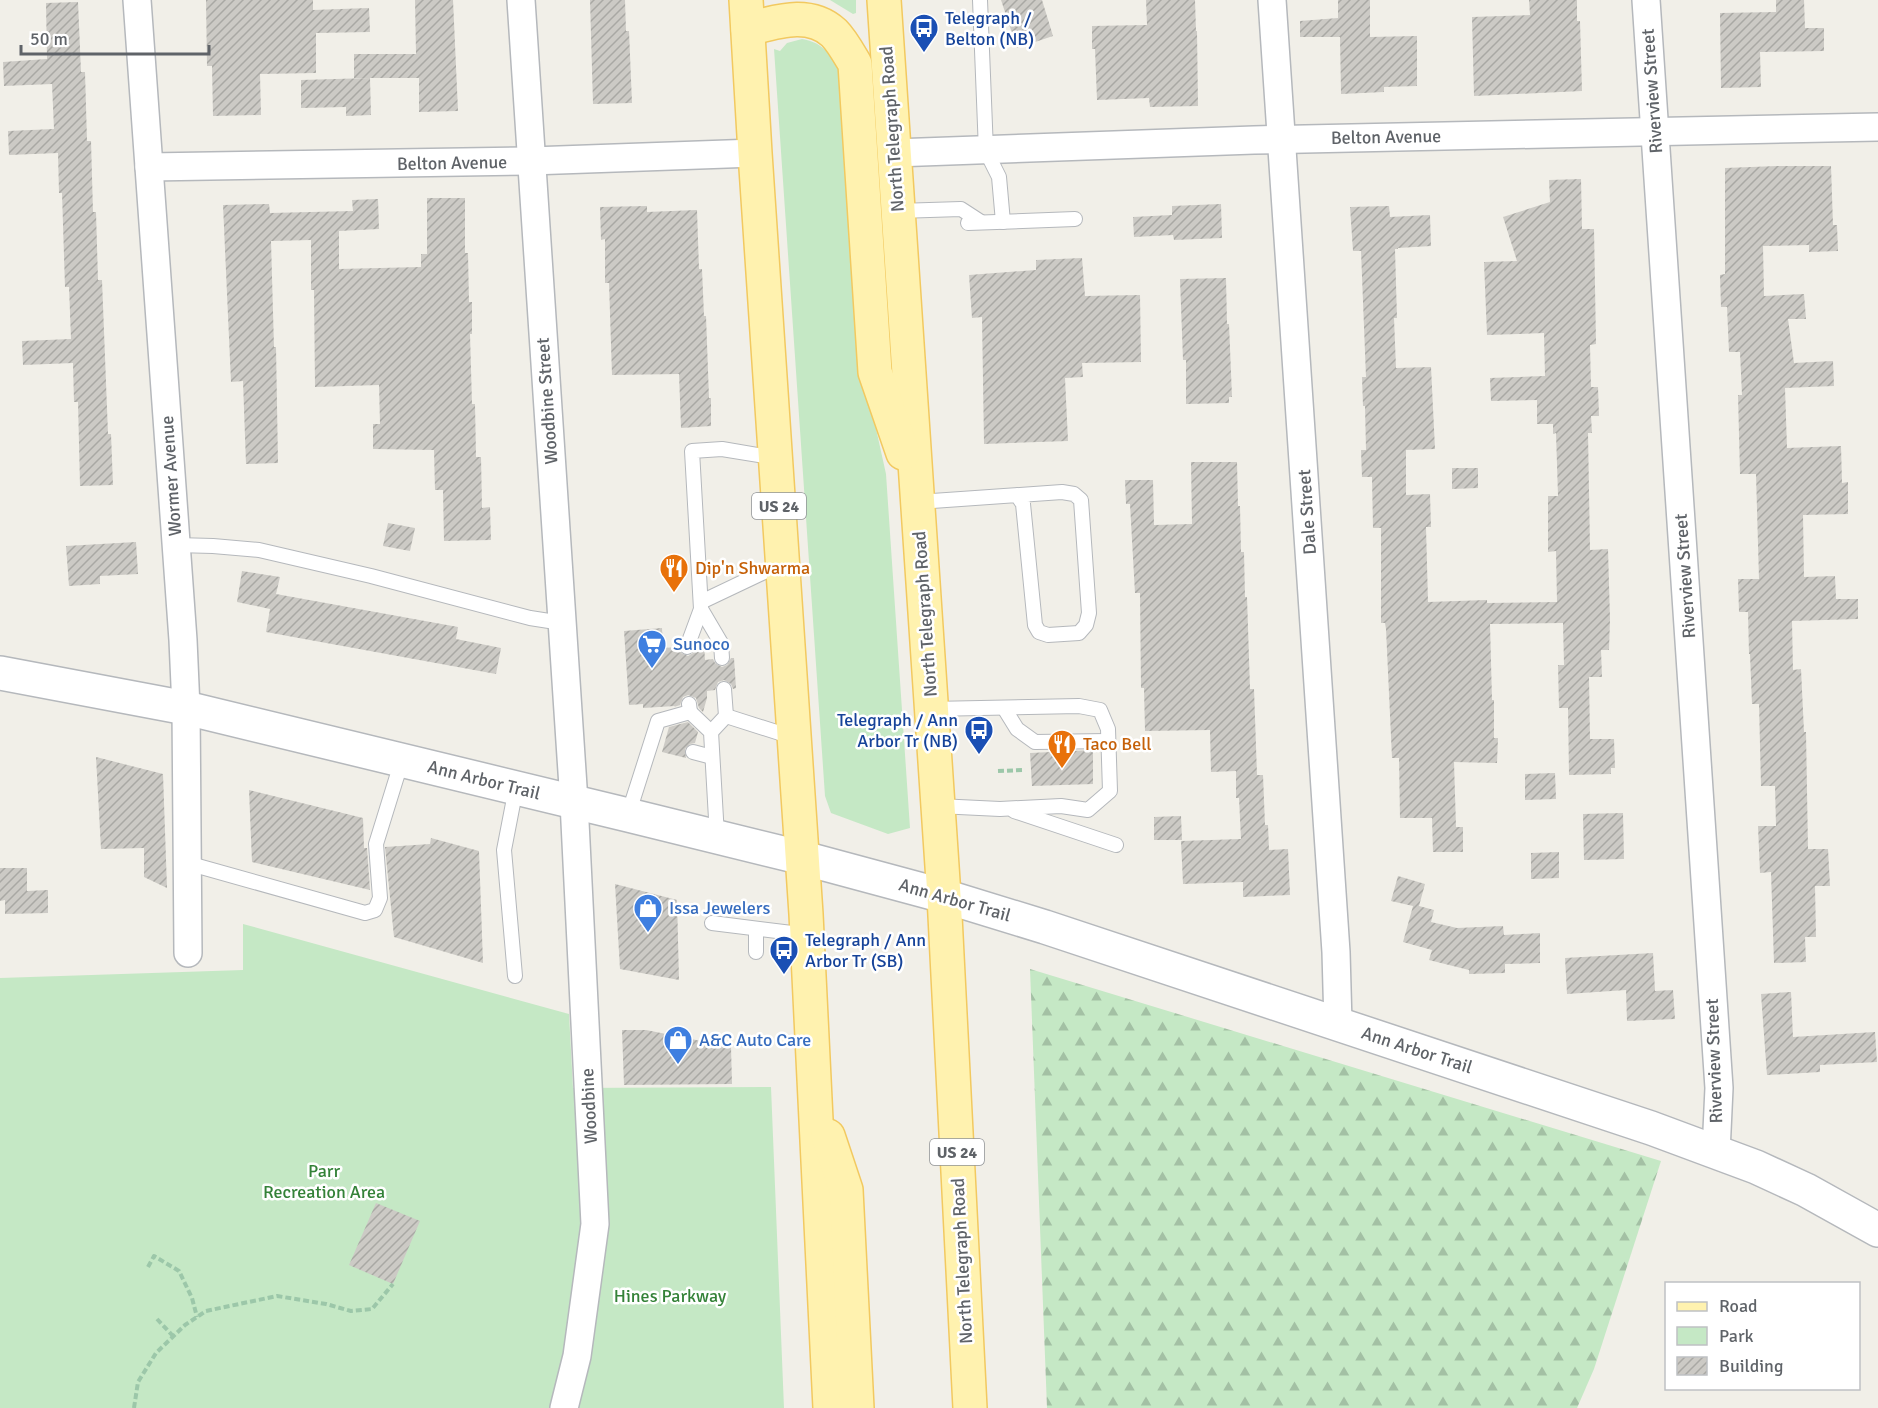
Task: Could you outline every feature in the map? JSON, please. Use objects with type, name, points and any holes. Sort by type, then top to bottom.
[{"type":"main road","name":"North Telegraph Road","points":[[884,0],[944,896],[970,1408]]},
{"type":"main road","name":"US 24","points":[[747,14],[808,935],[830,1408]]},
{"type":"main road","points":[[747,14],[785,19],[799,18],[816,22],[834,33],[855,64],[874,372],[917,497]]},
{"type":"main road","points":[[815,1097],[846,1190],[857,1408]]},
{"type":"street","name":"Wormer Avenue","points":[[137,0],[186,708],[188,953]]},
{"type":"street","name":"Woodbine Street","points":[[521,0],[574,802]]},
{"type":"street","name":"Dale Street","points":[[1272,0],[1336,952],[1338,1024]]},
{"type":"street","name":"Riverview Street","points":[[1646,0],[1719,1088],[1716,1152]]},
{"type":"street","name":"Belton Avenue","points":[[894,153],[1282,139],[1878,127]]},
{"type":"street","name":"Belton Avenue","points":[[149,167],[531,161],[755,153]]},
{"type":"street","name":"Ann Arbor Trail","points":[[0,673],[186,708],[803,858],[944,896],[1045,927],[1651,1128],[1756,1167],[1806,1190],[1878,1230]]},
{"type":"street","name":"Woodbine","points":[[564,1408],[577,1356],[595,1224],[574,802]]},
{"type":"lane","points":[[980,0],[986,151],[999,177],[1003,222]]},
{"type":"lane","points":[[898,211],[961,209],[974,223],[1075,219]]},
{"type":"lane","points":[[687,647],[701,605],[692,452],[722,449],[776,458]]},
{"type":"lane","points":[[917,497],[1062,492],[1074,494],[1081,500],[1089,613],[1086,625],[1079,633],[1048,635],[1039,632],[1035,625],[1023,504],[1017,495]]},
{"type":"lane","points":[[176,545],[260,550],[371,576],[530,618],[562,623]]},
{"type":"lane","points":[[701,605],[783,563]]},
{"type":"lane","points":[[701,605],[721,643],[722,658]]},
{"type":"lane","points":[[711,732],[726,716],[724,689]]},
{"type":"lane","points":[[931,709],[1079,706],[1100,710],[1108,729],[1110,791],[1088,810],[1061,806],[1007,808],[938,806]]},
{"type":"lane","points":[[628,815],[658,742],[658,721],[690,708],[711,732],[717,837]]},
{"type":"lane","points":[[1004,708],[1017,729],[1035,742],[1108,741]]},
{"type":"lane","points":[[726,716],[795,738]]},
{"type":"lane","points":[[693,752],[712,758]]},
{"type":"lane","points":[[187,863],[365,913],[375,910],[380,898],[376,844],[402,760]]},
{"type":"lane","points":[[515,976],[504,850],[516,788]]},
{"type":"lane","points":[[1007,808],[1116,845]]},
{"type":"lane","points":[[712,923],[808,935]]},
{"type":"lane","points":[[756,929],[756,952]]},
{"type":"path","points":[[998,771],[1025,770]]},
{"type":"path","points":[[148,1267],[154,1256],[179,1271],[192,1298],[197,1317]]},
{"type":"path","points":[[134,1408],[138,1382],[156,1353],[185,1325],[206,1311],[278,1296],[326,1304],[351,1311],[372,1309],[393,1284]]},
{"type":"path","points":[[158,1319],[174,1336]]},
{"type":"green space","points":[[830,0],[856,0],[856,13],[853,14]]},
{"type":"green space","points":[[802,39],[822,47],[845,74],[867,388],[886,474],[910,828],[888,834],[831,813],[825,796],[774,49],[780,51],[787,43]]},
{"type":"green space","name":"Parr Recreation Area","points":[[243,924],[569,1014],[573,1088],[771,1087],[784,1408],[0,1408],[0,978],[243,970]]},
{"type":"green space","points":[[1030,969],[1661,1161],[1594,1369],[1577,1408],[1047,1408]]},
{"type":"building","points":[[206,0],[313,0],[313,10],[369,8],[370,32],[316,33],[316,73],[260,74],[261,115],[213,116],[212,66],[207,66]]},
{"type":"building","points":[[415,0],[453,0],[458,111],[419,112],[419,78],[354,78],[354,54],[416,54]]},
{"type":"building","points":[[590,0],[625,0],[626,31],[629,31],[632,103],[593,104]]},
{"type":"building","points":[[1001,0],[1042,0],[1053,36],[1017,48]]},
{"type":"building","points":[[1146,0],[1195,0],[1198,106],[1150,107],[1149,98],[1097,100],[1092,26],[1147,25]]},
{"type":"building","points":[[1338,0],[1370,0],[1370,37],[1417,36],[1417,86],[1384,87],[1384,92],[1341,94],[1340,37],[1300,37],[1300,21],[1338,18]]},
{"type":"building","points":[[1529,0],[1577,0],[1577,21],[1580,21],[1582,91],[1474,96],[1472,17],[1530,15]]},
{"type":"building","points":[[1776,0],[1804,0],[1805,28],[1824,28],[1824,51],[1760,52],[1761,87],[1721,88],[1720,13],[1776,12]]},
{"type":"building","points":[[78,2],[81,72],[85,72],[87,141],[91,141],[98,280],[102,280],[108,434],[111,434],[113,485],[80,486],[78,402],[74,402],[73,363],[23,365],[22,341],[71,339],[69,287],[65,287],[62,193],[59,193],[58,153],[9,155],[8,131],[54,129],[52,84],[4,86],[3,62],[47,59],[46,3]]},
{"type":"building","points":[[370,78],[371,115],[346,116],[346,107],[301,108],[301,80]]},
{"type":"building","points":[[1831,166],[1833,225],[1837,225],[1838,251],[1809,252],[1809,245],[1763,246],[1764,296],[1804,294],[1806,319],[1788,319],[1794,363],[1833,361],[1834,386],[1785,388],[1787,448],[1841,446],[1842,483],[1848,482],[1848,514],[1803,515],[1804,577],[1835,576],[1836,599],[1858,599],[1858,619],[1792,621],[1793,670],[1801,669],[1804,732],[1806,732],[1808,849],[1828,849],[1830,886],[1815,886],[1816,937],[1805,937],[1806,962],[1774,963],[1771,872],[1760,873],[1758,826],[1776,826],[1775,786],[1761,786],[1759,704],[1752,704],[1748,612],[1739,612],[1738,579],[1759,579],[1756,474],[1740,474],[1738,395],[1742,395],[1740,352],[1729,352],[1727,307],[1721,307],[1720,275],[1725,274],[1725,168]]},
{"type":"building","points":[[1581,179],[1582,229],[1594,229],[1596,344],[1590,345],[1591,387],[1598,387],[1599,416],[1591,416],[1592,433],[1588,433],[1590,550],[1608,549],[1610,619],[1609,650],[1601,650],[1602,677],[1589,677],[1590,739],[1614,739],[1615,768],[1611,768],[1611,774],[1569,775],[1568,708],[1559,708],[1558,665],[1564,665],[1563,623],[1490,624],[1494,738],[1498,738],[1497,763],[1454,762],[1456,827],[1463,827],[1463,852],[1433,852],[1432,818],[1400,818],[1399,758],[1392,758],[1386,629],[1385,623],[1381,623],[1381,528],[1373,528],[1372,477],[1362,477],[1361,450],[1366,450],[1362,377],[1366,377],[1361,251],[1353,251],[1350,207],[1389,206],[1390,217],[1430,215],[1431,246],[1395,249],[1397,318],[1394,318],[1396,368],[1431,367],[1435,449],[1406,450],[1406,495],[1430,494],[1431,527],[1426,527],[1428,602],[1487,600],[1487,603],[1557,602],[1556,551],[1548,552],[1548,496],[1558,496],[1556,433],[1553,434],[1553,424],[1537,424],[1537,400],[1491,401],[1490,378],[1545,376],[1544,333],[1487,335],[1484,262],[1517,261],[1503,217],[1550,202],[1549,180]]},
{"type":"building","points":[[427,198],[465,198],[465,253],[468,253],[469,302],[472,302],[472,334],[470,334],[476,457],[481,457],[482,508],[490,507],[491,540],[444,541],[443,490],[435,490],[434,450],[373,449],[373,424],[380,424],[379,385],[315,387],[311,240],[271,241],[278,463],[246,464],[243,381],[231,382],[223,205],[269,204],[270,213],[353,211],[352,200],[378,199],[379,229],[339,231],[339,269],[421,267],[421,254],[427,254]]},
{"type":"building","points":[[1221,204],[1222,238],[1174,240],[1173,235],[1134,237],[1133,217],[1172,215],[1172,206]]},
{"type":"building","points":[[647,206],[647,212],[697,210],[699,269],[702,269],[704,316],[706,316],[711,426],[681,428],[679,374],[612,375],[609,283],[605,283],[605,239],[601,240],[600,207]]},
{"type":"building","points":[[1082,258],[1085,296],[1140,295],[1141,362],[1082,363],[1083,377],[1065,378],[1068,441],[984,444],[982,317],[972,318],[969,275],[1036,270],[1036,260]]},
{"type":"building","points":[[1226,278],[1232,397],[1229,397],[1229,403],[1186,404],[1186,360],[1183,360],[1180,279]]},
{"type":"building","points":[[1191,462],[1237,462],[1241,552],[1244,552],[1245,597],[1247,597],[1250,689],[1254,689],[1257,775],[1263,775],[1265,825],[1268,825],[1269,850],[1288,849],[1290,895],[1243,897],[1243,882],[1183,884],[1181,841],[1241,839],[1239,798],[1236,798],[1236,771],[1211,772],[1210,730],[1145,731],[1144,688],[1141,688],[1140,593],[1135,593],[1130,504],[1126,504],[1125,480],[1153,480],[1154,525],[1192,524]]},
{"type":"building","points":[[1452,468],[1478,468],[1478,488],[1452,489]]},
{"type":"building","points":[[388,523],[415,528],[410,551],[383,546]]},
{"type":"building","points":[[136,542],[138,574],[100,576],[100,584],[69,586],[66,546]]},
{"type":"building","points":[[242,571],[280,577],[276,594],[458,627],[456,639],[501,648],[496,674],[266,632],[270,609],[237,602]]},
{"type":"building","points":[[662,628],[663,648],[678,647],[681,653],[688,656],[697,646],[704,645],[705,660],[713,659],[722,667],[734,658],[736,688],[733,689],[731,684],[724,680],[718,682],[715,690],[707,691],[703,712],[696,698],[688,695],[683,697],[680,705],[674,707],[643,708],[643,704],[629,705],[624,631]]},
{"type":"building","points":[[688,722],[698,732],[695,743],[685,749],[686,758],[662,752],[669,727]]},
{"type":"building","name":"Taco Bell","points":[[1093,750],[1093,784],[1032,786],[1030,753]]},
{"type":"building","points":[[96,757],[163,774],[167,888],[144,877],[144,848],[101,849]]},
{"type":"building","points":[[1555,773],[1556,799],[1525,800],[1525,774]]},
{"type":"building","points":[[249,790],[363,818],[364,848],[367,848],[370,890],[252,862]]},
{"type":"building","points":[[1623,813],[1624,859],[1584,860],[1583,814]]},
{"type":"building","points":[[1181,816],[1182,840],[1154,840],[1154,817]]},
{"type":"building","points":[[431,838],[479,851],[483,963],[394,937],[385,847],[430,844]]},
{"type":"building","points":[[1559,852],[1559,878],[1531,879],[1531,853]]},
{"type":"building","points":[[0,868],[27,868],[27,891],[48,890],[48,913],[5,914],[5,900],[0,901]]},
{"type":"building","points":[[1398,876],[1425,884],[1419,906],[1434,910],[1431,922],[1457,928],[1503,926],[1504,935],[1540,933],[1540,963],[1505,964],[1505,973],[1469,974],[1469,970],[1429,960],[1432,950],[1403,942],[1413,906],[1391,901]]},
{"type":"building","name":"Issa Jewelers","points":[[615,884],[677,900],[679,980],[620,969]]},
{"type":"building","points":[[1653,953],[1655,991],[1673,990],[1675,1019],[1627,1021],[1626,990],[1567,994],[1565,958]]},
{"type":"building","points":[[1791,992],[1793,1037],[1875,1032],[1877,1062],[1820,1065],[1820,1072],[1767,1075],[1761,994]]},
{"type":"building","name":"A&C Auto Care","points":[[622,1030],[646,1030],[731,1047],[732,1084],[624,1085]]},
{"type":"building","points":[[376,1203],[420,1221],[393,1284],[349,1265]]},
{"type":"place","name":"Telegraph / Belton (NB)","points":[[924,54]]},
{"type":"place","name":"Dip'n Shwarma","points":[[674,594]]},
{"type":"place","name":"Sunoco","points":[[652,670]]},
{"type":"place","name":"Telegraph / Ann Arbor Tr (NB)","points":[[979,756]]},
{"type":"place","name":"Taco Bell","points":[[1062,770]]},
{"type":"place","name":"Issa Jewelers","points":[[648,934]]},
{"type":"place","name":"Telegraph / Ann Arbor Tr (SB)","points":[[784,976]]},
{"type":"place","name":"A&C Auto Care","points":[[678,1066]]},
{"type":"park label","name":"Hines Parkway","points":[[670,1296]]}]
